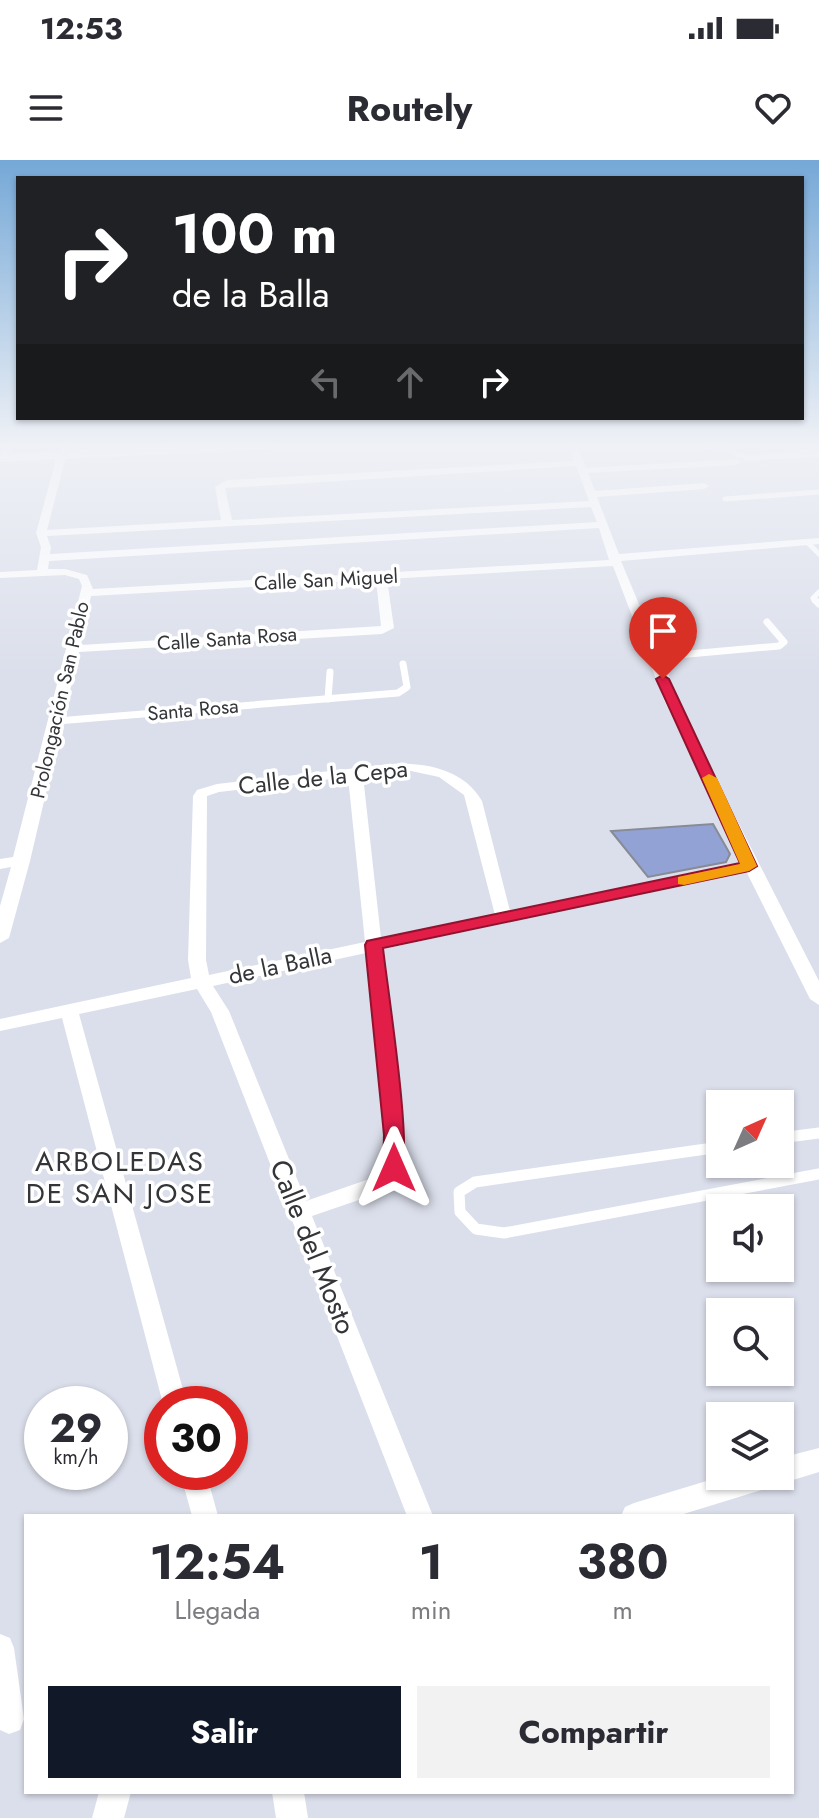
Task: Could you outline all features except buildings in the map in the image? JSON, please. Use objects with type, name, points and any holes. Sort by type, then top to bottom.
[{"type":"street","points":[[0,575],[42,573],[46,558],[41,533],[44,522]]},
{"type":"street","points":[[41,533],[237,522]]},
{"type":"street","points":[[46,558],[602,525],[680,721],[749,866],[819,999]]},
{"type":"street","name":"Calle San Miguel","points":[[85,593],[614,560],[813,541]]},
{"type":"street","name":"Prolongación San Pablo","points":[[0,938],[57,721],[87,581],[65,572],[42,573]]},
{"type":"street","name":"Calle Santa Rosa","points":[[71,649],[382,630],[388,628],[381,576]]},
{"type":"street","name":"Calle de la Cepa","points":[[201,982],[197,942],[199,801],[202,793],[217,788],[411,767],[444,774],[461,785],[475,801],[504,919]]},
{"type":"street","points":[[299,1212],[380,1184],[394,1168],[394,1135],[355,772]]},
{"type":"street","points":[[0,864],[22,861]]},
{"type":"street","name":"de la Balla","points":[[0,1025],[749,866]]},
{"type":"street","name":"Calle del Mosto","points":[[201,982],[220,1011],[419,1514]]},
{"type":"street","points":[[69,1011],[170,1386]]},
{"type":"street","points":[[794,1467],[819,1460]]},
{"type":"street","points":[[198,1490],[204,1514]]},
{"type":"street","points":[[641,1514],[719,1490]]},
{"type":"street","points":[[0,1648],[12,1719]]},
{"type":"street","points":[[108,1818],[114,1794]]},
{"type":"street","points":[[288,1794],[292,1818]]},
{"type":"lane","points":[[813,541],[819,554]]},
{"type":"lane","points":[[819,592],[813,598],[819,604]]},
{"type":"lane","points":[[655,657],[779,646],[784,642],[782,637],[767,622]]},
{"type":"lane","name":"Santa Rosa","points":[[57,721],[404,691],[407,687],[403,664]]},
{"type":"lane","points":[[328,699],[330,672]]},
{"type":"lane","points":[[794,1136],[819,1133]]},
{"type":"lane","points":[[706,1149],[475,1182],[459,1192],[460,1213],[464,1222],[476,1232],[504,1233],[819,1174]]},
{"type":"slow traffic","points":[[684,880],[749,866],[709,778]]},
{"type":"district","name":"ARBOLEDAS DE SAN JOSE","points":[[120,1177]]},
{"type":"route","points":[[394,1168],[394,1135],[373,945],[749,866],[663,679]]}]
